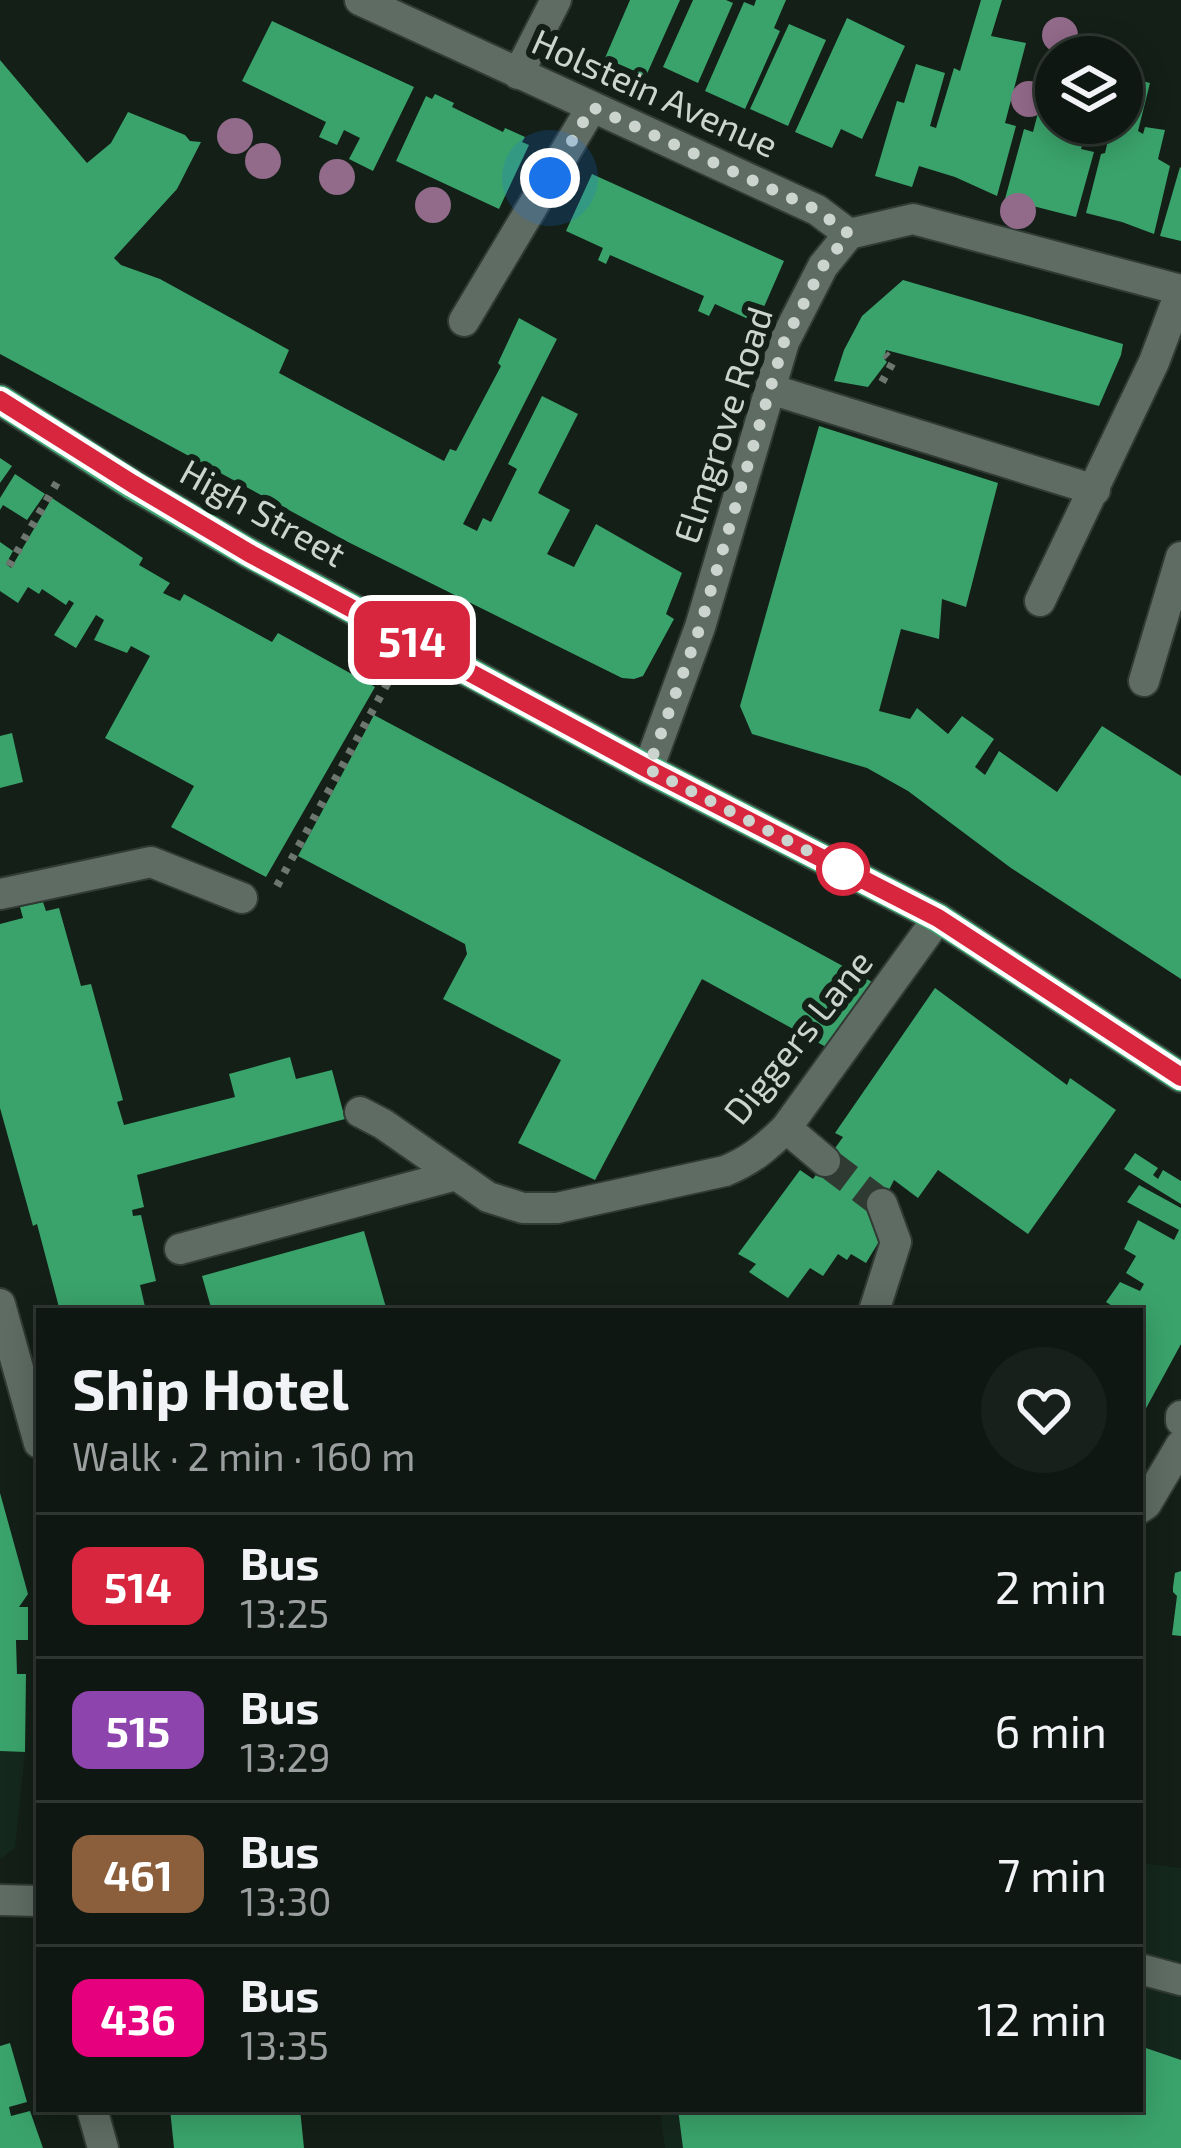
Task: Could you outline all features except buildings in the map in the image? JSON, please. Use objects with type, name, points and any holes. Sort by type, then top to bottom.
[{"type":"main road","name":"High Street","points":[[0,400],[228,541],[648,769],[938,918],[1181,1077]]},
{"type":"street","name":"Holstein Avenue","points":[[360,0],[817,210],[849,234]]},
{"type":"street","points":[[518,74],[556,0]]},
{"type":"street","points":[[464,321],[592,107]]},
{"type":"street","points":[[849,234],[913,219],[1181,290],[1154,362],[1040,601]]},
{"type":"street","name":"Elmgrove Road","points":[[648,769],[700,627],[784,342],[823,266],[849,234]]},
{"type":"street","points":[[770,389],[1095,490]]},
{"type":"street","points":[[1144,681],[1181,557]]},
{"type":"street","points":[[0,894],[151,862],[242,898]]},
{"type":"street","name":"Diggers Lane","points":[[360,1112],[488,1197],[523,1208],[557,1208],[725,1171],[764,1150],[786,1127],[938,918]]},
{"type":"street","points":[[786,1127],[825,1161]]},
{"type":"street","points":[[180,1249],[456,1175]]},
{"type":"street","points":[[875,1308],[896,1242],[882,1204]]},
{"type":"street","points":[[0,1304],[36,1432]]},
{"type":"street","points":[[1143,1506],[1181,1445]]},
{"type":"street","points":[[0,1900],[36,1900]]},
{"type":"street","points":[[1143,1971],[1181,1980]]},
{"type":"street","points":[[93,2112],[103,2148]]},
{"type":"path","points":[[877,390],[893,362],[885,354]]},
{"type":"path","points":[[9,566],[77,449]]},
{"type":"path","points":[[242,898],[276,888],[371,712]]},
{"type":"shaded area","points":[[0,1751],[25,1752],[15,1848],[0,1859]]},
{"type":"shaded area","points":[[1143,1863],[1181,1868],[1181,2148],[665,2148],[660,2112],[1143,2112]]},
{"type":"tunnel","points":[[825,1161],[882,1204]]},
{"type":"bus line","name":"514","points":[[0,400],[249,553],[648,769],[938,918],[1181,1077]]},
{"type":"route","points":[[550,178],[592,107],[817,210],[849,234],[823,266],[784,342],[700,627],[648,769],[843,869]]}]
